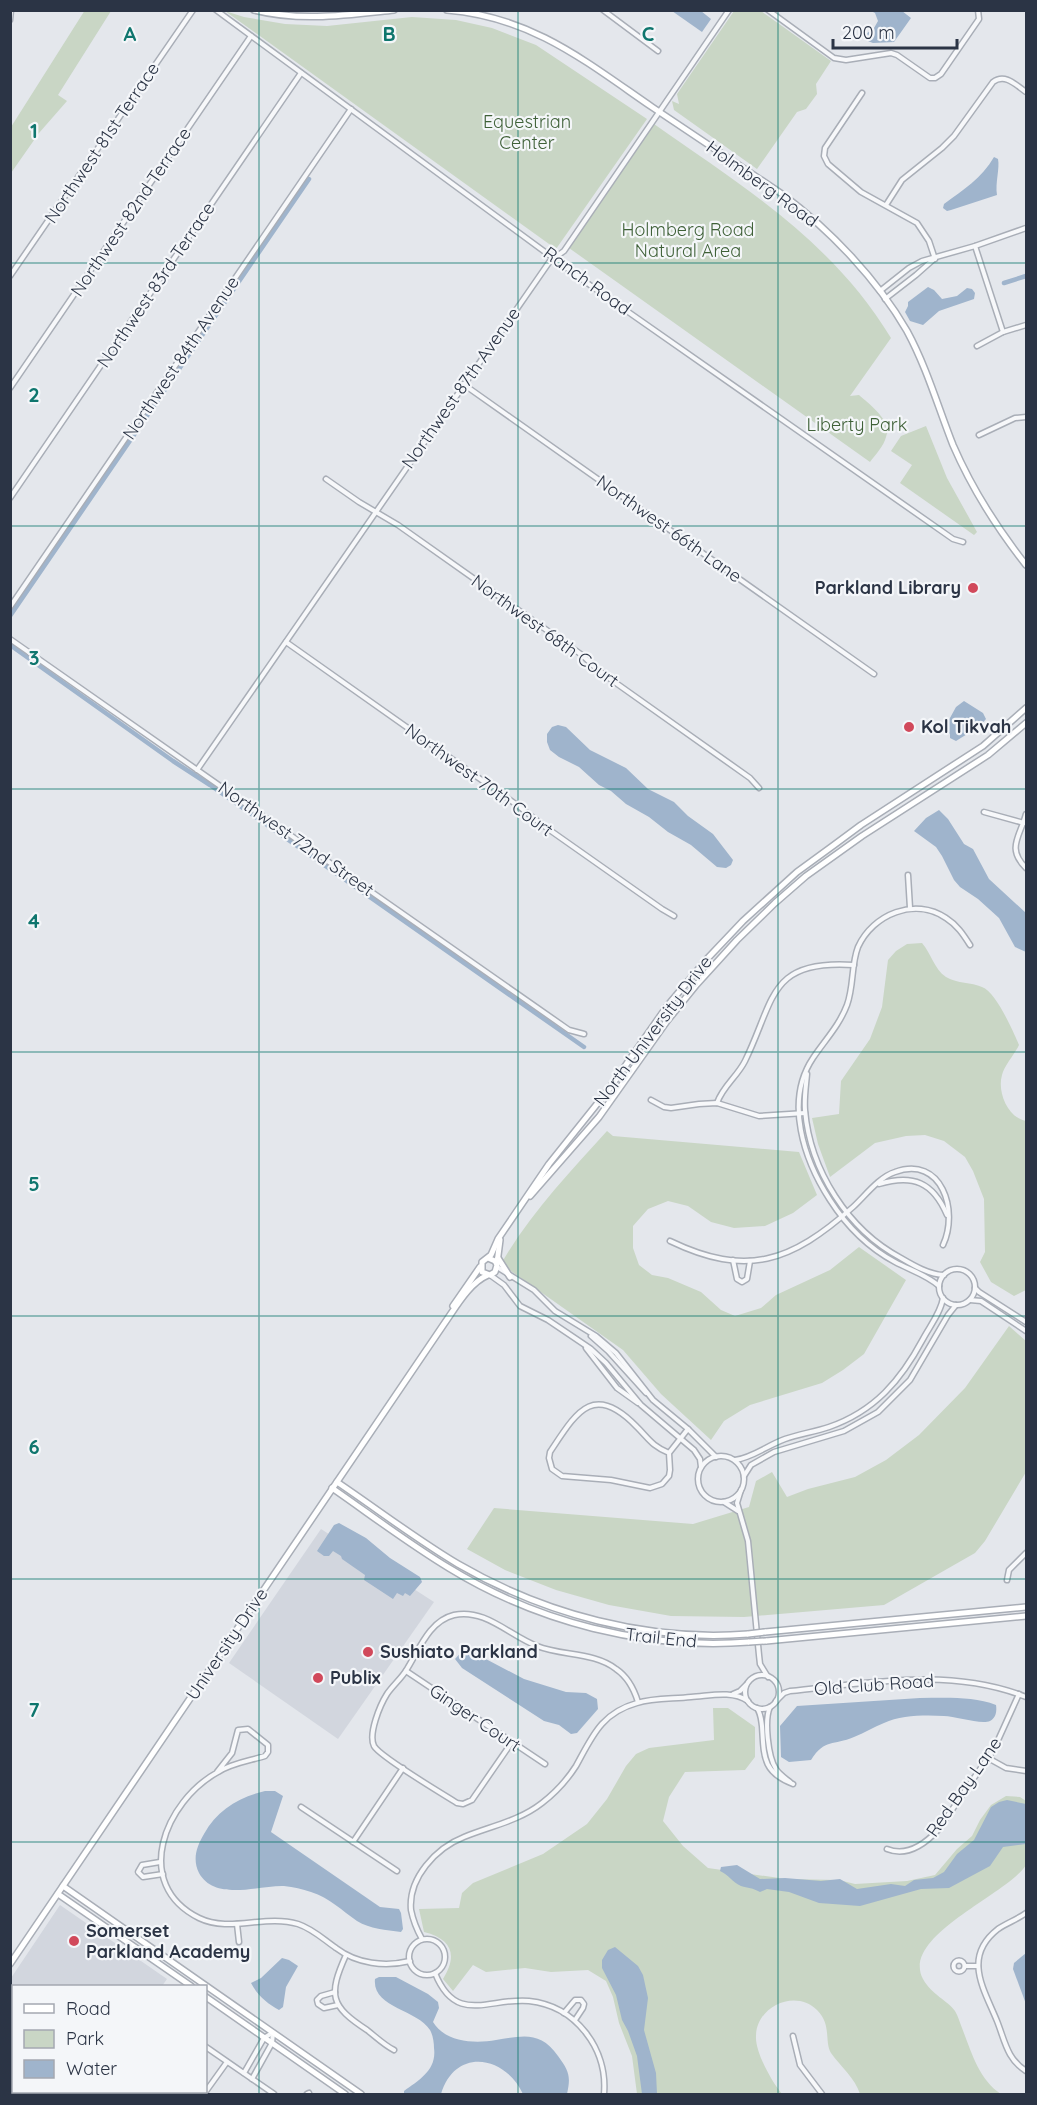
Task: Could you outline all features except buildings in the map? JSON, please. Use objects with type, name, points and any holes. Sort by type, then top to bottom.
[{"type":"street","points":[[10,20],[11,10]]},
{"type":"street","name":"Northwest 81st Terrace","points":[[10,276],[193,10]]},
{"type":"street","name":"Ranch Road","points":[[216,10],[594,288],[953,539],[963,542]]},
{"type":"street","points":[[254,10],[286,16],[323,18],[394,10]]},
{"type":"street","name":"Holmberg Road","points":[[447,10],[500,20],[547,37],[801,208],[836,241],[879,291],[906,330],[934,390],[952,443],[969,479],[997,527],[1026,565]]},
{"type":"street","points":[[603,10],[658,51]]},
{"type":"street","name":"Northwest 87th Avenue","points":[[197,770],[463,384],[550,261],[564,251],[729,10]]},
{"type":"street","points":[[768,10],[834,58],[846,60],[891,52],[930,78],[941,74],[979,19],[979,12]]},
{"type":"street","name":"Northwest 82nd Terrace","points":[[10,388],[251,36]]},
{"type":"street","name":"Northwest 83rd Terrace","points":[[10,498],[301,73]]},
{"type":"street","points":[[886,205],[902,180],[954,136],[993,82],[998,78],[1006,78],[1026,92]]},
{"type":"street","points":[[862,93],[825,148],[824,156],[828,164],[861,192],[917,223],[929,241],[935,259]]},
{"type":"street","name":"Northwest 84th Avenue","points":[[10,607],[351,109]]},
{"type":"street","points":[[879,291],[922,261],[935,259],[1026,228]]},
{"type":"street","points":[[975,246],[1003,332]]},
{"type":"street","points":[[885,299],[935,259]]},
{"type":"street","points":[[912,267],[916,275]]},
{"type":"street","points":[[977,346],[988,338],[1026,325]]},
{"type":"street","name":"Northwest 66th Lane","points":[[463,384],[874,674]]},
{"type":"street","points":[[979,435],[1015,418],[1026,417]]},
{"type":"street","name":"Northwest 68th Court","points":[[326,480],[376,511],[582,656],[750,778],[759,788]]},
{"type":"street","name":"Northwest 72nd Street","points":[[10,639],[569,1030],[584,1034]]},
{"type":"street","name":"Northwest 70th Court","points":[[286,642],[674,916]]},
{"type":"street","name":"North University Drive","points":[[503,1234],[549,1164],[609,1089],[668,1005],[706,960],[769,896],[797,872],[861,825],[983,746],[1026,708]]},
{"type":"street","name":"North University Drive","points":[[527,1199],[599,1117],[697,984],[775,903],[824,863],[862,836],[968,769],[1026,723]]},
{"type":"street","points":[[984,812],[1024,823]]},
{"type":"street","points":[[1026,814],[1015,850],[1017,857],[1026,868]]},
{"type":"street","points":[[908,875],[910,908]]},
{"type":"street","points":[[769,896],[775,903]]},
{"type":"street","points":[[970,945],[960,929],[946,917],[928,910],[910,908],[883,917],[869,930],[859,945],[854,965],[852,990],[847,1006],[832,1035],[812,1059],[801,1082],[798,1093],[798,1113],[809,1159],[819,1182],[842,1217],[875,1249],[900,1265],[930,1279],[939,1286],[943,1298],[949,1303],[956,1305],[970,1300],[981,1301],[1026,1330]]},
{"type":"street","points":[[717,1103],[723,1089],[740,1071],[746,1060],[769,1002],[778,988],[786,980],[807,968],[820,964],[854,965]]},
{"type":"street","points":[[807,1070],[805,1113],[816,1157],[835,1196],[867,1234],[895,1255],[933,1273],[944,1275]]},
{"type":"street","points":[[651,1100],[671,1108],[717,1103],[759,1116],[805,1113]]},
{"type":"street","points":[[670,1241],[699,1254],[733,1260],[750,1261],[784,1254],[799,1248],[823,1233],[892,1173],[905,1169],[927,1173],[943,1188],[948,1216],[947,1233],[943,1245]]},
{"type":"street","points":[[878,1184],[901,1179],[921,1183],[937,1196],[948,1216]]},
{"type":"street","points":[[489,1275],[495,1272],[503,1234]]},
{"type":"street","points":[[503,1234],[488,1258],[482,1262],[482,1272],[504,1285],[520,1306],[537,1314],[591,1349],[641,1405]]},
{"type":"street","points":[[498,1256],[502,1267],[510,1277]]},
{"type":"street","points":[[488,1258],[495,1261],[497,1266],[510,1277],[534,1290],[555,1311],[596,1336],[616,1353],[653,1400]]},
{"type":"street","points":[[733,1260],[737,1279],[742,1282],[747,1279],[750,1261]]},
{"type":"street","name":"University Drive","points":[[444,1324],[458,1298],[481,1267]]},
{"type":"street","points":[[939,1286],[944,1275],[955,1269],[965,1270],[974,1279],[975,1288],[970,1300]]},
{"type":"street","name":"University Drive","points":[[10,1964],[444,1324],[475,1283],[489,1275]]},
{"type":"street","points":[[975,1288],[1026,1322]]},
{"type":"street","points":[[735,1460],[745,1458],[800,1434],[839,1423],[860,1413],[882,1396],[894,1385],[911,1360],[939,1310],[943,1298]]},
{"type":"street","points":[[757,1708],[771,1706],[776,1701],[779,1691],[777,1684],[768,1677],[760,1664],[748,1541],[737,1503],[744,1476],[751,1465],[774,1452],[844,1431],[878,1412],[910,1380],[956,1305]]},
{"type":"street","points":[[567,1333],[573,1324]]},
{"type":"street","points":[[588,1333],[608,1351],[635,1383],[716,1457]]},
{"type":"street","points":[[581,1344],[617,1388],[641,1405],[694,1450],[700,1459],[698,1479],[701,1490],[712,1500],[732,1505],[739,1511]]},
{"type":"street","points":[[627,1389],[635,1383]]},
{"type":"street","points":[[669,1453],[653,1446],[637,1426],[626,1417],[598,1404],[584,1407],[578,1412],[550,1452],[549,1458],[552,1469],[562,1476],[611,1480],[650,1488],[662,1484],[669,1476],[669,1453],[688,1429]]},
{"type":"street","points":[[771,1445],[774,1452]]},
{"type":"street","points":[[701,1467],[708,1460],[725,1456],[735,1460],[744,1476]]},
{"type":"street","name":"Trail End","points":[[337,1482],[458,1563],[508,1589],[543,1603],[640,1629],[704,1635],[748,1634],[1026,1607]]},
{"type":"street","name":"Trail End","points":[[332,1488],[448,1568],[484,1588],[540,1612],[587,1627],[638,1637],[672,1642],[749,1642],[1026,1616]]},
{"type":"street","points":[[722,1502],[735,1497],[741,1490]]},
{"type":"street","points":[[1006,1580],[1009,1570],[1026,1553]]},
{"type":"street","points":[[512,1742],[468,1803],[457,1803],[374,1746],[373,1732],[383,1703],[440,1621],[456,1614],[480,1616],[537,1646],[566,1655],[599,1660],[616,1669],[630,1683],[638,1702]]},
{"type":"street","points":[[422,1940],[413,1918],[411,1900],[417,1880],[429,1863],[454,1842],[510,1821],[543,1803],[569,1776],[600,1725],[617,1712],[638,1702],[732,1695],[740,1691],[753,1678],[760,1664]]},
{"type":"street","name":"Ginger Court","points":[[406,1671],[545,1764]]},
{"type":"street","points":[[753,1678],[761,1675],[768,1677]]},
{"type":"street","name":"Old Club Road","points":[[776,1701],[784,1693],[790,1691],[932,1679],[982,1684],[1026,1697]]},
{"type":"street","points":[[748,1683],[745,1691],[748,1701]]},
{"type":"street","name":"Old Club Road","points":[[777,1684],[790,1691]]},
{"type":"street","name":"Red Bay Lane","points":[[887,1849],[893,1852],[906,1851],[930,1839],[988,1758],[999,1740],[1019,1694]]},
{"type":"street","points":[[732,1695],[748,1701],[757,1708],[761,1715],[768,1768],[781,1779],[793,1784],[779,1772],[772,1761],[767,1720],[771,1706]]},
{"type":"street","points":[[217,1772],[241,1762],[265,1756],[268,1752],[268,1745],[248,1729],[238,1730],[232,1753],[217,1772],[195,1790],[177,1813],[162,1841],[160,1862],[162,1874],[172,1896],[188,1911],[209,1922],[237,1924],[273,1920],[293,1922],[313,1930],[346,1955],[379,1964],[410,1961]]},
{"type":"street","points":[[988,1758],[1006,1768],[1026,1771]]},
{"type":"street","points":[[353,1842],[403,1768]]},
{"type":"street","points":[[301,1807],[397,1871]]},
{"type":"street","points":[[160,1862],[142,1865],[138,1872],[143,1877],[162,1874]]},
{"type":"street","points":[[63,1886],[204,1985]]},
{"type":"street","points":[[58,1894],[190,1985]]},
{"type":"street","points":[[1026,1913],[991,1936],[981,1952],[978,1966],[981,1988],[1009,2054],[1026,2072]]},
{"type":"street","points":[[237,1924],[239,1942]]},
{"type":"street","points":[[422,1940],[435,1941],[444,1951],[444,1964],[435,1973],[425,1974],[417,1971],[410,1961],[412,1947],[422,1940]]},
{"type":"street","points":[[346,1955],[338,1973],[335,1992],[338,2005],[350,2020],[394,2050]]},
{"type":"street","points":[[965,1966],[978,1966]]},
{"type":"street","points":[[435,1973],[443,1990],[464,2004],[482,2006],[510,2001],[530,2001],[542,2003],[575,2020],[589,2036],[599,2054],[604,2073],[604,2094]]},
{"type":"street","points":[[207,1987],[362,2094]]},
{"type":"street","points":[[335,1992],[321,1996],[317,2000],[318,2004],[324,2008],[338,2005]]},
{"type":"street","points":[[207,1998],[345,2094]]},
{"type":"street","points":[[564,2013],[575,2000],[581,2000],[584,2004],[583,2008],[575,2020]]},
{"type":"street","points":[[244,2073],[264,2038],[273,2033]]},
{"type":"street","points":[[252,2079],[272,2043],[273,2033]]},
{"type":"street","points":[[793,2036],[800,2065],[822,2094]]},
{"type":"street","points":[[207,2048],[274,2094]]},
{"type":"street","points":[[207,2090],[227,2062]]},
{"type":"street","points":[[250,2064],[258,2070]]},
{"type":"shaded area","points":[[321,1529],[434,1602],[338,1739],[229,1663]]},
{"type":"shaded area","name":"Somerset Parkland Academy","points":[[60,1905],[167,1979],[163,1985],[12,1985],[12,2020],[11,1978]]},
{"type":"green space","points":[[85,10],[111,11],[58,95],[67,101],[39,133],[11,173],[11,127]]},
{"type":"green space","name":"Equestrian Center","points":[[225,11],[244,17],[285,24],[327,26],[412,17],[456,20],[492,28],[536,45],[647,119],[556,249]]},
{"type":"green space","name":"Holmberg Road Natural Area","points":[[734,11],[761,11],[831,61],[816,84],[817,94],[806,109],[797,112],[757,169],[674,110],[672,101],[679,104],[677,94]]},
{"type":"green space","name":"Holmberg Road Natural Area","points":[[654,124],[753,194],[814,245],[868,304],[891,338],[850,396],[859,395],[879,413],[886,425],[885,440],[870,462],[569,248]]},
{"type":"green space","points":[[926,426],[947,478],[977,532],[974,535],[900,483],[912,465],[891,451],[901,436]]},
{"type":"green space","points":[[922,943],[938,970],[946,977],[978,985],[993,996],[1019,1045],[1005,1068],[1001,1082],[1005,1103],[1009,1110],[1026,1121],[1026,1290],[1014,1296],[991,1282],[980,1262],[985,1252],[984,1199],[965,1157],[944,1141],[925,1135],[906,1136],[875,1143],[830,1177],[818,1144],[812,1118],[839,1114],[841,1081],[870,1039],[882,1007],[888,960],[907,944]]},
{"type":"green space","points":[[607,1131],[613,1136],[799,1152],[817,1195],[793,1213],[765,1226],[734,1228],[711,1222],[688,1206],[668,1201],[648,1209],[633,1226],[633,1248],[639,1265],[652,1275],[668,1278],[701,1292],[721,1310],[735,1316],[761,1308],[776,1295],[830,1270],[859,1247],[906,1280],[864,1354],[822,1383],[750,1405],[724,1421],[711,1440],[661,1394],[623,1350],[501,1264],[537,1211]]},
{"type":"green space","points":[[1009,1326],[1026,1341],[1026,1472],[985,1541],[975,1553],[884,1605],[744,1617],[671,1616],[609,1605],[556,1590],[505,1570],[467,1549],[494,1508],[693,1524],[749,1507],[756,1481],[772,1472],[787,1497],[855,1477],[886,1460],[919,1435],[965,1388]]},
{"type":"green space","points":[[713,1708],[728,1708],[755,1727],[755,1757],[745,1770],[685,1772],[669,1797],[663,1821],[683,1846],[708,1868],[786,1879],[839,1880],[855,1884],[907,1881],[935,1875],[957,1849],[972,1836],[991,1805],[1006,1796],[1020,1797],[1026,1801],[1026,1865],[1015,1877],[940,1932],[927,1947],[920,1963],[923,1979],[955,2011],[981,2073],[1001,2094],[860,2094],[851,2078],[831,2053],[822,2016],[808,2004],[788,2001],[778,2004],[762,2017],[756,2036],[761,2058],[782,2094],[637,2094],[632,2056],[619,2023],[613,1997],[606,1981],[588,1970],[551,1972],[525,1968],[486,1972],[473,1965],[453,1991],[443,1979],[450,1963],[450,1949],[441,1939],[424,1932],[419,1909],[459,1908],[462,1893],[473,1883],[543,1854],[587,1824],[607,1799],[626,1766],[636,1754],[649,1748],[714,1740]]},
{"type":"water","points":[[672,11],[701,11],[711,19],[702,32]]},
{"type":"water","points":[[871,11],[902,11],[911,18],[894,42],[873,43],[865,40],[866,34],[874,28],[878,21],[875,13]]},
{"type":"water","points":[[994,157],[998,159],[997,195],[947,211],[943,208],[944,204],[978,177]]},
{"type":"water","points":[[928,287],[942,299],[957,296],[967,288],[972,289],[975,293],[974,299],[939,311],[923,325],[910,321],[905,312],[908,302]]},
{"type":"water","points":[[964,701],[983,713],[986,719],[980,726],[956,741],[950,738],[945,727],[956,707]]},
{"type":"water","points":[[558,725],[566,727],[590,750],[626,768],[648,789],[674,802],[688,816],[713,834],[733,860],[731,865],[726,868],[717,867],[691,845],[626,804],[579,767],[550,750],[547,734],[552,727]]},
{"type":"water","points":[[939,810],[948,819],[964,844],[973,849],[989,879],[1026,913],[1026,952],[1015,947],[999,918],[954,880],[936,847],[914,831],[926,818]]},
{"type":"water","points":[[339,1523],[366,1538],[390,1558],[420,1577],[422,1582],[410,1596],[397,1593],[393,1599],[364,1580],[365,1575],[341,1556],[333,1551],[329,1556],[324,1556],[317,1551],[334,1525]]},
{"type":"water","points":[[465,1648],[524,1679],[566,1692],[586,1693],[597,1699],[598,1709],[577,1733],[571,1734],[559,1725],[544,1721],[462,1668],[455,1659]]},
{"type":"water","points":[[920,1698],[978,1700],[996,1705],[996,1712],[992,1720],[986,1722],[949,1716],[898,1718],[847,1740],[825,1745],[811,1760],[789,1762],[781,1757],[780,1726],[797,1706]]},
{"type":"water","points":[[265,1791],[275,1791],[283,1796],[271,1832],[380,1907],[399,1909],[403,1929],[401,1932],[362,1924],[324,1898],[301,1889],[274,1886],[226,1890],[206,1882],[197,1868],[196,1853],[209,1826],[222,1811],[238,1801]]},
{"type":"water","points":[[1007,1800],[1026,1804],[1026,1844],[1003,1847],[990,1866],[949,1888],[921,1889],[860,1906],[819,1903],[789,1892],[767,1889],[760,1892],[741,1886],[720,1871],[721,1867],[737,1865],[760,1879],[785,1878],[821,1881],[840,1879],[857,1889],[891,1884],[905,1886],[914,1880],[933,1878],[944,1872],[957,1854],[974,1840],[991,1807]]},
{"type":"water","points":[[615,1947],[638,1966],[643,1975],[648,1998],[644,2030],[656,2073],[657,2094],[642,2094],[637,2056],[622,2020],[616,1995],[602,1968],[602,1960],[608,1950]]},
{"type":"water","points":[[1026,1953],[1026,2004],[1013,1969],[1014,1963]]},
{"type":"water","points":[[282,1958],[298,1966],[286,1987],[283,2007],[279,2010],[263,1999],[251,1983],[261,1978]]},
{"type":"water","points":[[396,1977],[438,2002],[439,2008],[433,2022],[438,2029],[452,2038],[479,2042],[522,2036],[537,2038],[544,2042],[558,2056],[567,2070],[569,2083],[567,2094],[523,2094],[505,2071],[493,2064],[481,2062],[468,2063],[457,2069],[448,2079],[441,2094],[404,2094],[404,2091],[426,2074],[430,2068],[434,2056],[433,2039],[424,2023],[380,1996],[376,1989],[375,1979]]},
{"type":"water","points":[[152,2093],[155,2094],[33,2094]]},
{"type":"waterway","points":[[10,616],[309,179]]},
{"type":"waterway","points":[[1004,283],[1026,276]]},
{"type":"waterway","points":[[10,645],[584,1047]]},
{"type":"place","name":"Parkland Library","points":[[973,588]]},
{"type":"place","name":"Kol Tikvah","points":[[909,727]]},
{"type":"place","name":"Sushiato Parkland","points":[[368,1652]]},
{"type":"place","name":"Publix","points":[[318,1678]]},
{"type":"place","name":"Somerset Parkland Academy","points":[[74,1941]]},
{"type":"park label","name":"Liberty Park","points":[[857,425]]}]
